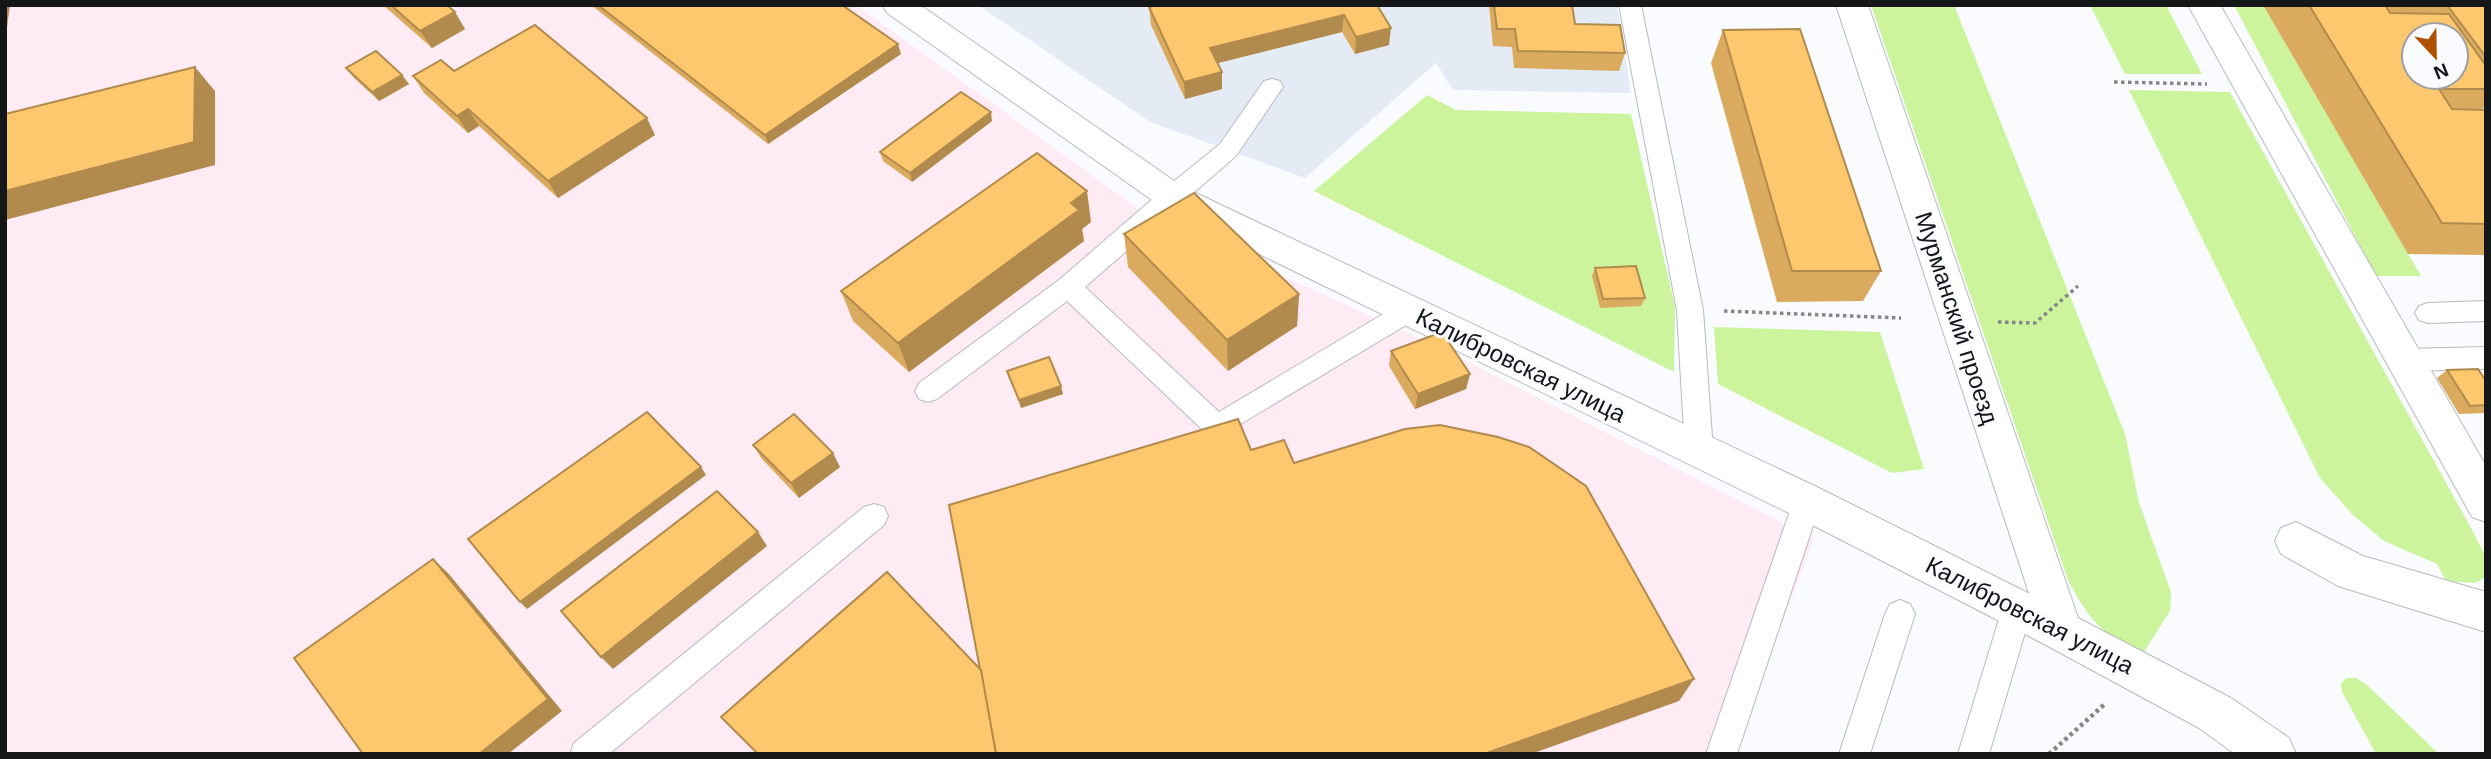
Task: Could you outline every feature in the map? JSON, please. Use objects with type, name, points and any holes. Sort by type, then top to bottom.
[{"type":"street","name":"Калибровская улица","points":[[898,5],[1171,196],[1807,502],[2168,686],[2216,713],[2273,754]]},
{"type":"street","name":"Мурманский проезд","points":[[1852,5],[2061,631]]},
{"type":"street","points":[[2204,5],[2486,504]]},
{"type":"street","points":[[2296,541],[2353,572],[2486,612]]},
{"type":"lane","points":[[1630,5],[1690,310],[1699,451]]},
{"type":"lane","points":[[928,391],[1068,287],[1171,196],[1228,150],[1272,87]]},
{"type":"lane","points":[[1068,287],[1217,427],[1409,311]]},
{"type":"lane","points":[[2428,313],[2486,311]]},
{"type":"lane","points":[[2404,360],[2486,358]]},
{"type":"lane","points":[[1721,754],[1807,502]]},
{"type":"lane","points":[[585,754],[874,516]]},
{"type":"lane","points":[[1973,754],[2017,609]]},
{"type":"lane","points":[[1854,754],[1900,614]]},
{"type":"path","points":[[2114,82],[2215,84]]},
{"type":"path","points":[[1993,322],[2035,323],[2078,286]]},
{"type":"path","points":[[1690,310],[1901,318]]},
{"type":"path","points":[[2049,754],[2112,697]]},
{"type":"shaded area","points":[[5,5],[856,5],[1143,212],[1439,347],[1814,539],[1732,754],[5,754]]},
{"type":"shaded area","points":[[978,5],[1617,5],[1631,93],[1453,90],[1436,63],[1305,178],[1150,122]]},
{"type":"green space","points":[[1871,5],[1954,5],[2125,434],[2139,503],[2171,592],[2170,611],[2144,652],[2117,640],[2098,625],[2068,580]]},
{"type":"green space","points":[[2090,5],[2166,5],[2202,74],[2125,74]]},
{"type":"green space","points":[[2234,5],[2263,5],[2421,276],[2376,276]]},
{"type":"green space","points":[[2129,90],[2230,92],[2471,528],[2484,553],[2486,577],[2475,583],[2446,581],[2437,564],[2384,541],[2352,514],[2320,478]]},
{"type":"green space","points":[[1427,95],[1456,110],[1631,114],[1675,307],[1674,372],[1314,191]]},
{"type":"green space","points":[[1714,327],[1880,332],[1924,469],[1892,473],[1718,384]]},
{"type":"green space","points":[[2346,678],[2356,678],[2366,684],[2439,754],[2376,754],[2342,692],[2341,684]]},
{"type":"building","points":[[391,5],[447,5],[455,12],[420,31]]},
{"type":"building","points":[[598,5],[842,5],[898,44],[765,135]]},
{"type":"building","points":[[1377,5],[1391,28],[1356,37],[1344,15],[1210,48],[1222,72],[1184,82],[1149,7]]},
{"type":"building","points":[[1494,5],[1572,5],[1575,24],[1620,25],[1625,53],[1518,51],[1515,29],[1497,29]]},
{"type":"building","points":[[2309,5],[2385,5],[2390,13],[2449,14],[2454,21],[2400,21],[2400,91],[2440,91],[2452,109],[2486,110],[2486,224],[2442,223]]},
{"type":"building","points":[[2447,5],[2486,5],[2486,57],[2470,36],[2470,21],[2459,21]]},
{"type":"building","points":[[535,25],[647,118],[548,181],[468,109],[457,116],[413,76],[441,60],[454,71]]},
{"type":"building","points":[[1800,29],[1881,271],[1792,271],[1723,30]]},
{"type":"building","points":[[2470,44],[2486,66],[2486,89],[2470,89]]},
{"type":"building","points":[[376,51],[402,75],[372,92],[346,68]]},
{"type":"building","points":[[195,67],[194,142],[5,191],[5,114]]},
{"type":"building","points":[[961,92],[991,112],[910,173],[880,152]]},
{"type":"building","points":[[1037,153],[1087,191],[1071,203],[1079,210],[898,343],[841,291]]},
{"type":"building","points":[[1194,193],[1299,294],[1227,340],[1124,234]]},
{"type":"building","points":[[1636,266],[1645,298],[1603,299],[1595,268]]},
{"type":"building","points":[[1442,332],[1470,374],[1418,394],[1391,351]]},
{"type":"building","points":[[1049,357],[1061,386],[1019,400],[1007,371]]},
{"type":"building","points":[[2478,369],[2486,381],[2486,405],[2470,406],[2447,370]]},
{"type":"building","points":[[647,412],[701,467],[520,602],[468,539]]},
{"type":"building","points":[[794,414],[833,453],[791,483],[753,445]]},
{"type":"building","points":[[1238,419],[1251,450],[1284,440],[1294,463],[1405,429],[1440,425],[1498,437],[1529,447],[1586,486],[1694,679],[1484,754],[996,754],[949,505]]},
{"type":"building","points":[[717,491],[758,532],[601,657],[561,611]]},
{"type":"building","points":[[433,559],[548,699],[479,754],[363,754],[294,658]]},
{"type":"building","points":[[887,572],[981,670],[996,754],[758,754],[721,717]]}]
